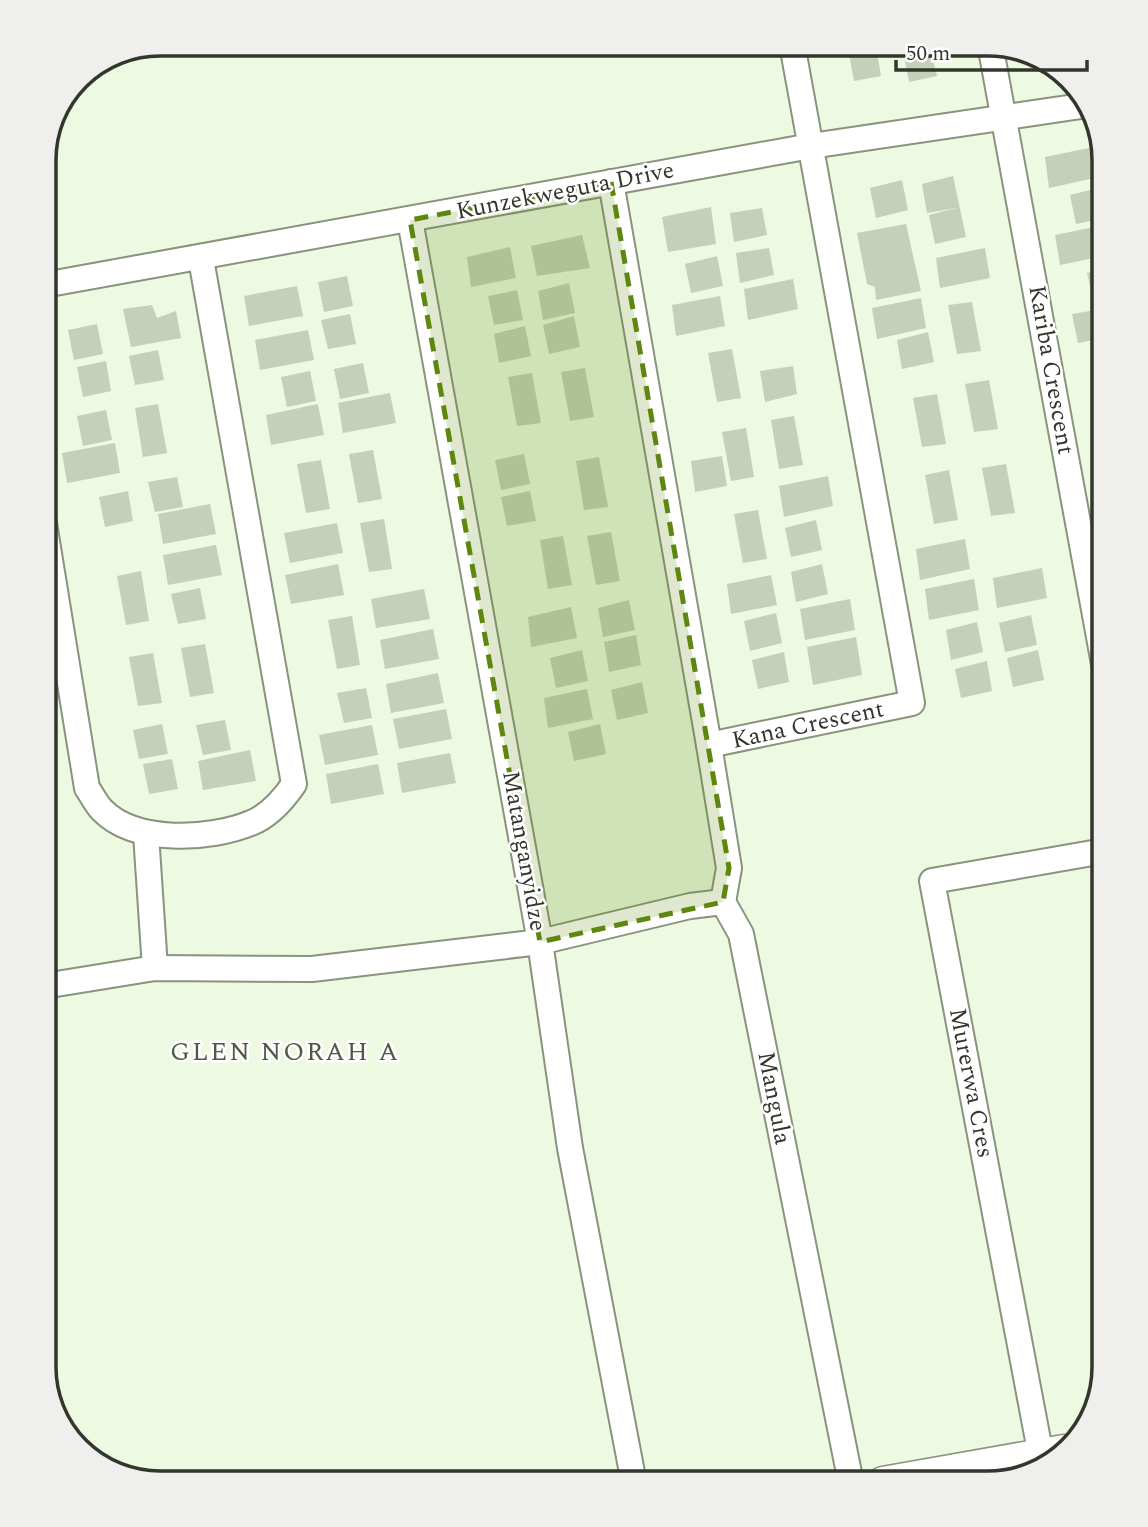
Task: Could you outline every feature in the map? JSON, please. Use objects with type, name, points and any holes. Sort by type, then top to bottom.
[{"type":"street","points":[[794,56],[811,146]]},
{"type":"street","name":"Kariba Crescent","points":[[992,56],[1092,598]]},
{"type":"street","name":"Kunzekweguta Drive","points":[[56,283],[811,146],[1077,107]]},
{"type":"street","name":"Kana Crescent","points":[[611,182],[709,745],[912,704],[811,146]]},
{"type":"street","name":"Matanganyidze","points":[[410,220],[540,942],[570,1148],[632,1471]]},
{"type":"street","points":[[56,597],[87,788],[104,811],[146,834],[208,836],[253,823],[280,804],[294,784],[201,258]]},
{"type":"street","points":[[56,984],[155,968],[312,969],[540,942],[690,906],[723,902],[729,868],[709,745]]},
{"type":"street","points":[[146,834],[155,968]]},
{"type":"street","name":"Murerwa Cres","points":[[1052,1449],[932,881],[1092,853]]},
{"type":"street","name":"Mangula","points":[[723,902],[741,934],[849,1471]]},
{"type":"street","points":[[951,1471],[1045,1454]]},
{"type":"highlighted area","points":[[611,182],[729,868],[723,902],[540,942],[410,220]]},
{"type":"building","points":[[849,56],[878,56],[881,76],[854,81]]},
{"type":"building","points":[[904,56],[932,56],[937,76],[909,82]]},
{"type":"building","points":[[1091,148],[1092,179],[1049,188],[1045,157]]},
{"type":"building","points":[[953,176],[966,237],[935,244],[929,215],[956,208],[927,213],[922,184]]},
{"type":"building","points":[[902,180],[908,210],[876,218],[870,188]]},
{"type":"building","points":[[1092,190],[1092,221],[1076,224],[1070,195]]},
{"type":"building","points":[[711,207],[716,244],[668,252],[662,217]]},
{"type":"building","points":[[762,208],[767,235],[734,242],[730,213]]},
{"type":"building","points":[[906,224],[921,291],[876,300],[875,287],[867,284],[857,233]]},
{"type":"building","points":[[1092,227],[1092,258],[1060,265],[1055,235]]},
{"type":"building","points":[[582,235],[590,268],[537,276],[531,246]]},
{"type":"building","points":[[510,247],[516,278],[471,287],[467,257]]},
{"type":"building","points":[[769,248],[774,275],[740,283],[736,253]]},
{"type":"building","points":[[985,248],[990,278],[940,288],[936,258]]},
{"type":"building","points":[[717,256],[723,286],[691,293],[685,264]]},
{"type":"building","points":[[1092,272],[1092,294],[1087,273]]},
{"type":"building","points":[[347,276],[353,306],[324,312],[318,282]]},
{"type":"building","points":[[793,279],[798,309],[748,320],[744,289]]},
{"type":"building","points":[[569,283],[575,313],[543,320],[538,291]]},
{"type":"building","points":[[297,286],[303,316],[249,326],[244,296]]},
{"type":"building","points":[[517,290],[523,320],[494,325],[488,296]]},
{"type":"building","points":[[720,296],[725,326],[676,336],[672,305]]},
{"type":"building","points":[[921,298],[926,328],[877,339],[872,308]]},
{"type":"building","points":[[972,302],[981,351],[957,354],[948,305]]},
{"type":"building","points":[[152,305],[157,318],[176,311],[181,338],[131,347],[123,309]]},
{"type":"building","points":[[1092,311],[1092,340],[1078,343],[1072,314]]},
{"type":"building","points":[[350,314],[356,344],[328,349],[321,320]]},
{"type":"building","points":[[574,316],[580,347],[549,354],[543,325]]},
{"type":"building","points":[[97,324],[103,354],[74,360],[68,330]]},
{"type":"building","points":[[525,326],[531,356],[499,363],[494,334]]},
{"type":"building","points":[[308,330],[314,360],[260,370],[255,340]]},
{"type":"building","points":[[928,332],[934,362],[902,369],[897,340]]},
{"type":"building","points":[[732,349],[741,398],[717,402],[708,353]]},
{"type":"building","points":[[158,350],[164,380],[135,385],[129,356]]},
{"type":"building","points":[[106,361],[111,391],[83,397],[77,367]]},
{"type":"building","points":[[363,363],[369,393],[340,399],[334,369]]},
{"type":"building","points":[[793,366],[797,394],[765,402],[760,371]]},
{"type":"building","points":[[585,368],[594,417],[570,421],[561,372]]},
{"type":"building","points":[[310,371],[316,401],[287,407],[281,377]]},
{"type":"building","points":[[532,373],[541,423],[517,426],[508,377]]},
{"type":"building","points":[[989,380],[998,429],[974,432],[965,384]]},
{"type":"building","points":[[390,393],[396,423],[343,433],[338,403]]},
{"type":"building","points":[[937,394],[946,444],[922,447],[913,398]]},
{"type":"building","points":[[158,404],[167,453],[143,457],[135,408]]},
{"type":"building","points":[[318,404],[324,435],[271,445],[266,415]]},
{"type":"building","points":[[106,410],[112,440],[83,446],[77,416]]},
{"type":"building","points":[[794,416],[803,465],[779,469],[771,420]]},
{"type":"building","points":[[746,428],[754,477],[731,481],[722,432]]},
{"type":"building","points":[[115,443],[120,473],[67,483],[62,453]]},
{"type":"building","points":[[373,450],[382,499],[358,503],[349,454]]},
{"type":"building","points":[[524,454],[530,484],[501,490],[495,460]]},
{"type":"building","points":[[722,456],[727,486],[695,492],[691,461]]},
{"type":"building","points":[[599,457],[608,507],[584,510],[576,461]]},
{"type":"building","points":[[321,460],[330,509],[306,513],[297,464]]},
{"type":"building","points":[[1006,464],[1015,513],[991,516],[982,468]]},
{"type":"building","points":[[949,470],[958,520],[934,524],[925,475]]},
{"type":"building","points":[[828,476],[833,506],[784,517],[779,486]]},
{"type":"building","points":[[177,477],[183,507],[155,512],[148,482]]},
{"type":"building","points":[[128,491],[133,521],[105,527],[99,497]]},
{"type":"building","points":[[530,491],[536,521],[507,526],[501,497]]},
{"type":"building","points":[[210,504],[216,534],[163,544],[158,514]]},
{"type":"building","points":[[758,510],[767,559],[743,563],[734,514]]},
{"type":"building","points":[[384,519],[392,569],[369,572],[360,523]]},
{"type":"building","points":[[816,520],[822,550],[791,557],[785,528]]},
{"type":"building","points":[[337,523],[343,553],[290,563],[284,533]]},
{"type":"building","points":[[611,532],[620,581],[596,585],[587,536]]},
{"type":"building","points":[[563,536],[572,585],[548,589],[540,540]]},
{"type":"building","points":[[965,539],[970,569],[920,580],[916,549]]},
{"type":"building","points":[[216,545],[222,575],[168,585],[163,555]]},
{"type":"building","points":[[338,564],[344,595],[291,604],[285,575]]},
{"type":"building","points":[[822,564],[828,594],[796,602],[791,572]]},
{"type":"building","points":[[1042,568],[1047,598],[997,608],[993,578]]},
{"type":"building","points":[[141,571],[149,621],[126,625],[117,576]]},
{"type":"building","points":[[771,575],[777,605],[731,614],[727,584]]},
{"type":"building","points":[[974,579],[979,610],[929,620],[925,589]]},
{"type":"building","points":[[200,588],[206,619],[178,624],[171,594]]},
{"type":"building","points":[[424,589],[430,619],[376,628],[371,599]]},
{"type":"building","points":[[850,599],[855,630],[805,640],[800,609]]},
{"type":"building","points":[[629,600],[635,630],[603,637],[598,608]]},
{"type":"building","points":[[571,607],[577,638],[531,647],[528,617]]},
{"type":"building","points":[[776,613],[782,643],[750,651],[744,621]]},
{"type":"building","points":[[1031,615],[1037,645],[1005,652],[999,623]]},
{"type":"building","points":[[352,616],[360,665],[337,669],[328,620]]},
{"type":"building","points":[[977,622],[983,652],[951,660],[946,630]]},
{"type":"building","points":[[433,629],[439,659],[385,669],[380,640]]},
{"type":"building","points":[[636,635],[641,665],[609,672],[604,642]]},
{"type":"building","points":[[856,637],[862,675],[813,685],[807,647]]},
{"type":"building","points":[[205,644],[214,693],[190,697],[181,648]]},
{"type":"building","points":[[582,650],[588,681],[556,688],[550,658]]},
{"type":"building","points":[[1038,650],[1044,680],[1013,687],[1007,658]]},
{"type":"building","points":[[784,652],[789,682],[758,689],[752,660]]},
{"type":"building","points":[[153,653],[162,703],[138,706],[129,657]]},
{"type":"building","points":[[987,661],[992,691],[961,698],[955,669]]},
{"type":"building","points":[[438,673],[444,703],[391,713],[386,684]]},
{"type":"building","points":[[642,682],[648,713],[617,720],[611,690]]},
{"type":"building","points":[[366,688],[372,718],[344,723],[337,693]]},
{"type":"building","points":[[587,689],[593,719],[548,728],[544,698]]},
{"type":"building","points":[[446,709],[452,739],[399,749],[393,719]]},
{"type":"building","points":[[225,720],[231,750],[203,755],[196,725]]},
{"type":"building","points":[[162,724],[168,754],[139,759],[133,730]]},
{"type":"building","points":[[600,724],[606,754],[574,761],[568,732]]},
{"type":"building","points":[[372,725],[378,755],[325,765],[319,735]]},
{"type":"building","points":[[250,750],[256,781],[203,790],[198,761]]},
{"type":"building","points":[[450,753],[456,783],[402,793],[397,763]]},
{"type":"building","points":[[172,759],[178,789],[149,794],[143,764]]},
{"type":"building","points":[[378,764],[384,794],[331,804],[326,774]]},
{"type":"district","name":"GLEN NORAH A","points":[[285,1052]]}]
